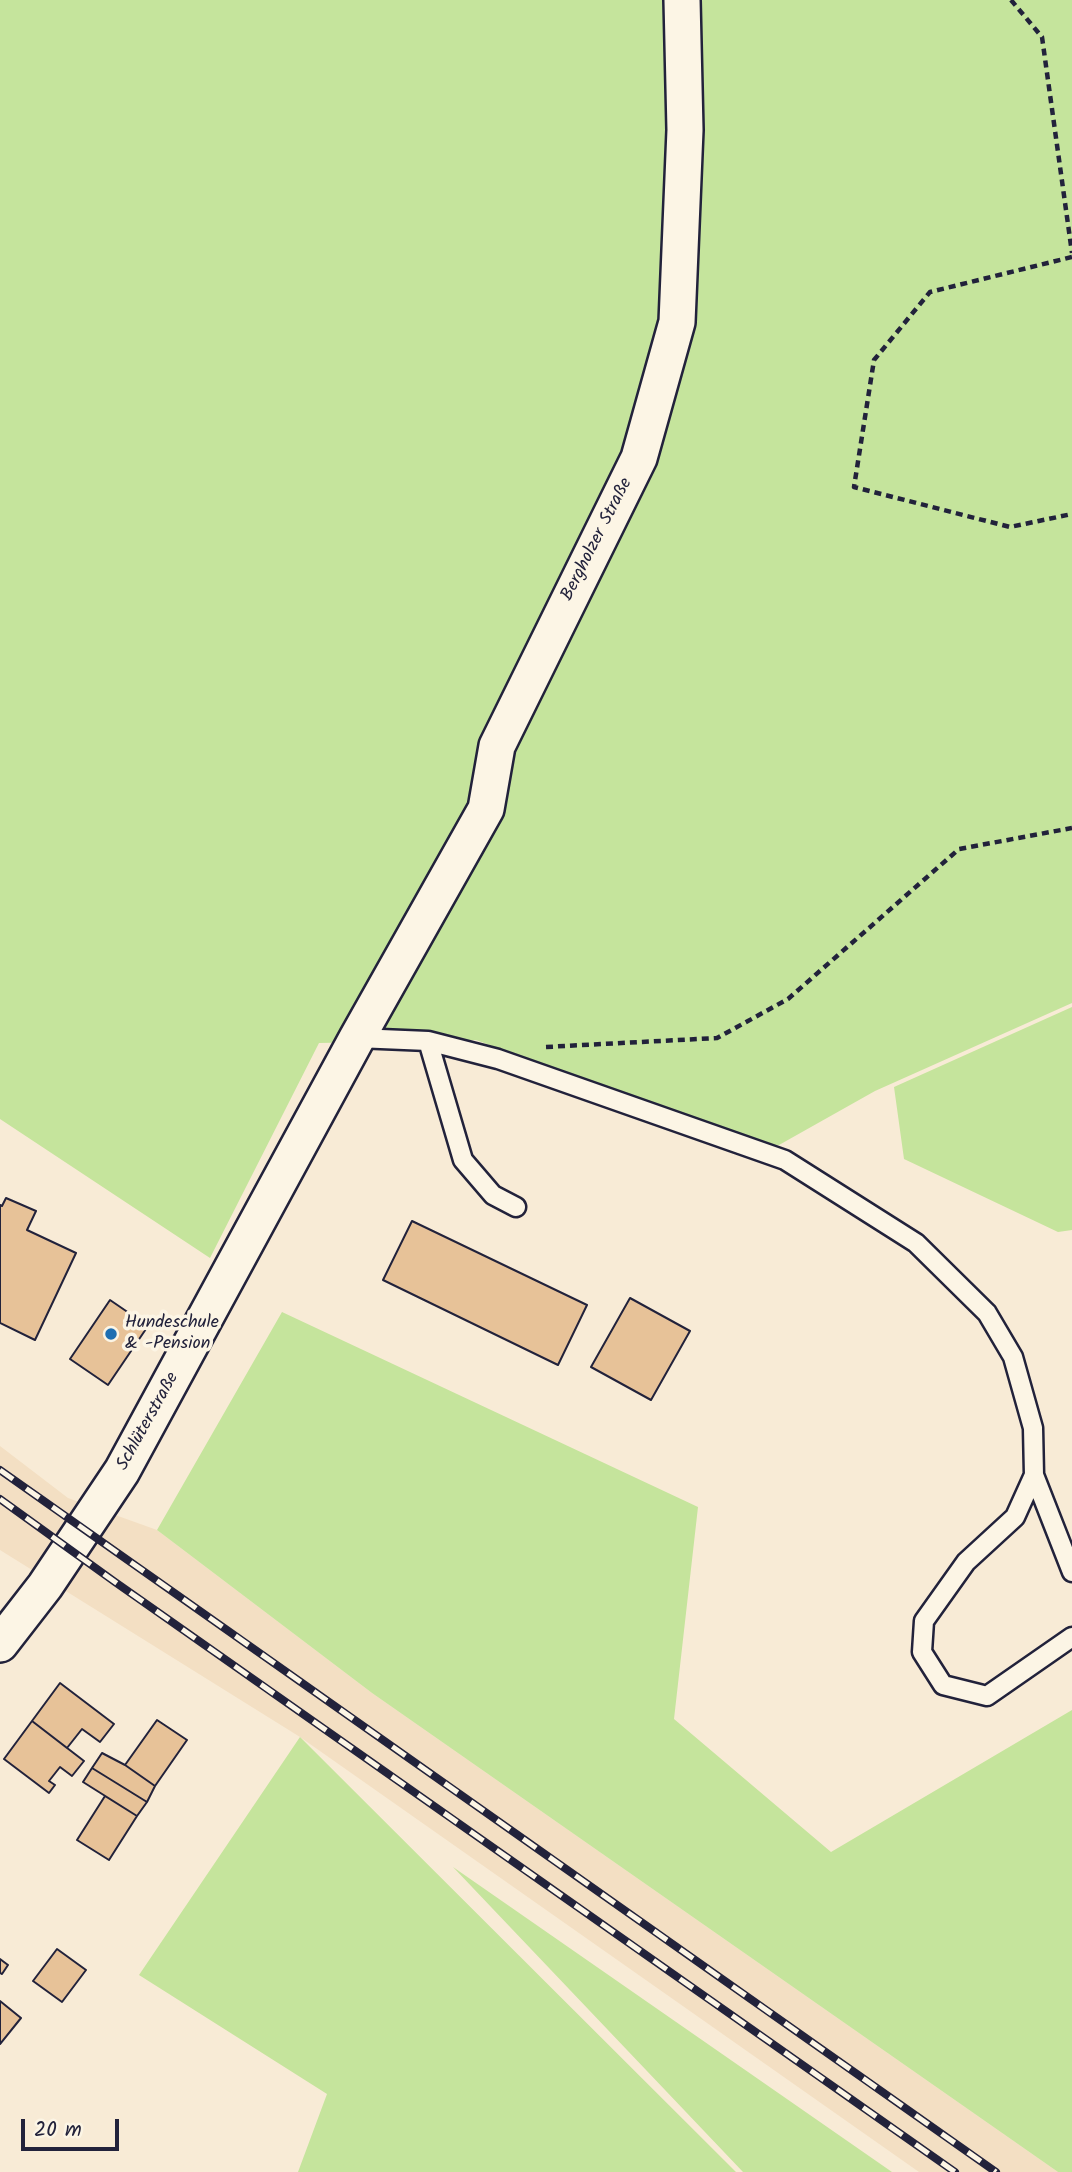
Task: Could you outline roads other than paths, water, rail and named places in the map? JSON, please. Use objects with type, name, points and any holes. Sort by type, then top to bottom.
[{"type":"street","name":"Bergholzer Straße","points":[[357,1038],[486,809],[498,746],[639,458],[677,322],[685,130],[682,0]]},
{"type":"street","name":"Schlüterstraße","points":[[0,1644],[45,1586],[122,1471],[357,1038]]},
{"type":"lane","points":[[357,1038],[428,1041],[498,1059],[785,1160],[916,1243],[987,1313],[1013,1357],[1033,1429],[1034,1475],[1072,1572]]},
{"type":"lane","points":[[428,1041],[463,1160],[493,1195],[516,1206]]},
{"type":"lane","points":[[1034,1475],[1016,1517],[966,1562],[924,1621],[922,1652],[943,1685],[987,1696],[1072,1637]]},
{"type":"railway","points":[[0,1470],[996,2172]]},
{"type":"railway","points":[[0,1499],[955,2172]]},
{"type":"place","name":"Hundeschule & -Pension","points":[[111,1334]]}]
